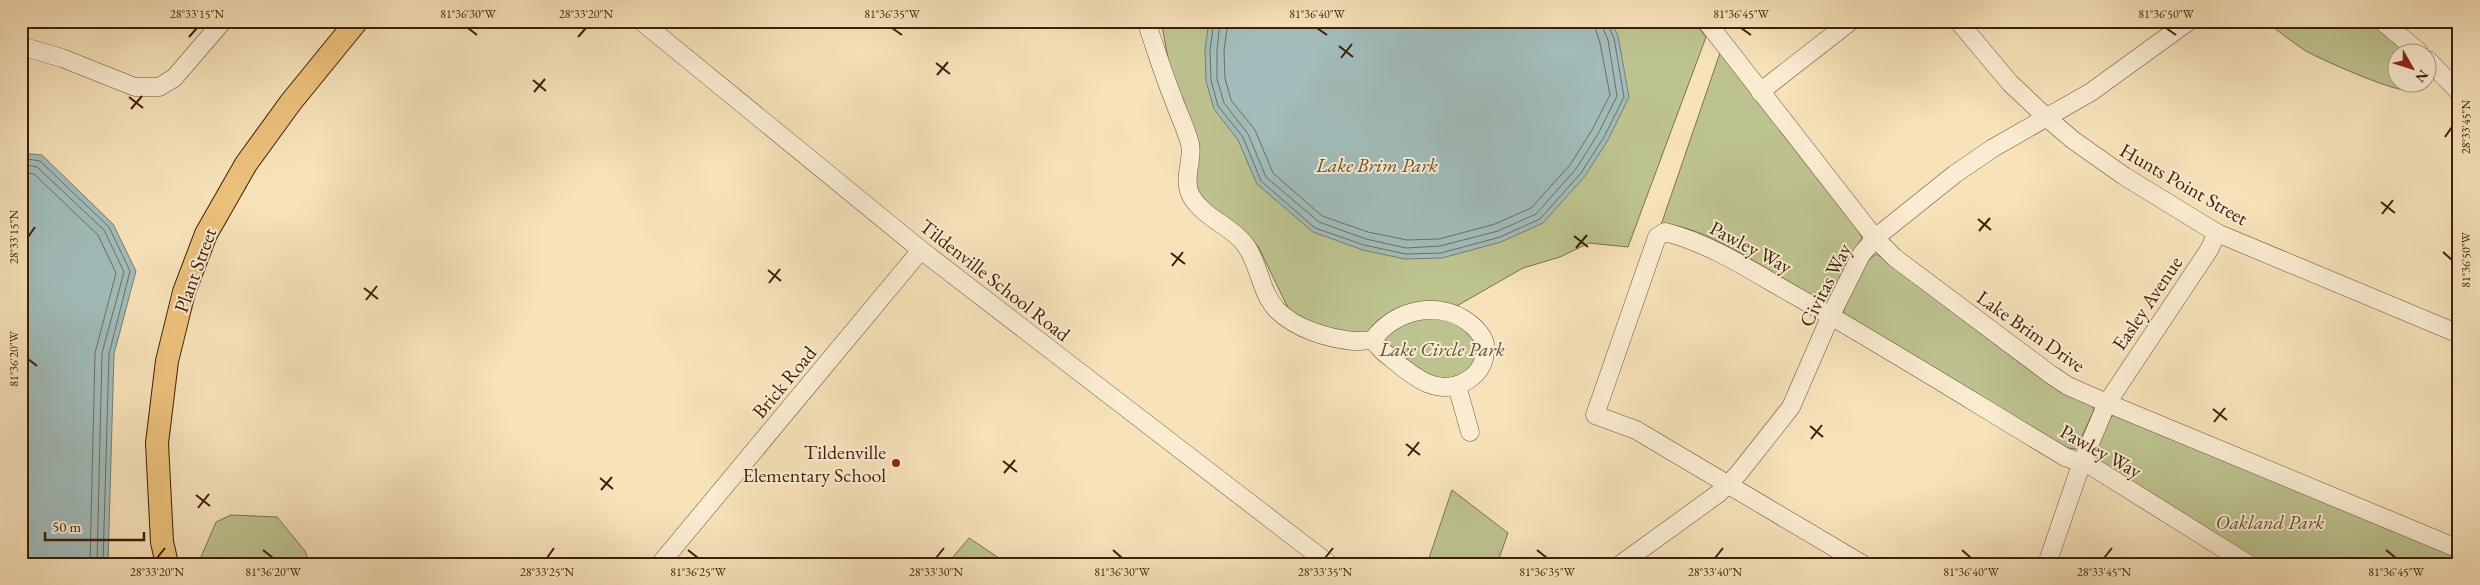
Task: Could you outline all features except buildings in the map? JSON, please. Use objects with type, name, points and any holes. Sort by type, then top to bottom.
[{"type":"main road","name":"Plant Street","points":[[167,564],[162,542],[157,442],[167,361],[184,292],[206,234],[246,164],[292,102],[357,21]]},
{"type":"street","points":[[21,46],[62,58],[135,87],[159,87],[174,78],[223,21]]},
{"type":"street","name":"Tildenville School Road","points":[[641,21],[921,250],[1330,564]]},
{"type":"street","points":[[1149,21],[1149,30],[1191,146],[1187,170],[1191,195],[1209,218],[1231,230],[1248,249],[1262,284],[1277,310],[1304,328],[1321,334],[1353,341],[1372,341],[1420,380],[1437,387],[1457,386],[1476,374],[1484,362],[1486,347],[1480,333],[1466,319],[1444,310],[1420,310],[1399,318],[1380,331],[1372,341]]},
{"type":"street","name":"Lake Brim Drive","points":[[1706,21],[1875,238],[1895,258],[2050,374],[2068,386],[2107,403],[2459,549]]},
{"type":"street","points":[[1760,92],[1850,21]]},
{"type":"street","name":"Hunts Point Street","points":[[1958,21],[2010,83],[2046,117],[2073,140],[2124,176],[2218,233],[2459,334]]},
{"type":"street","name":"Civitas Way","points":[[1620,564],[1729,484],[1791,407],[1831,315],[1861,255],[1875,238],[1955,174],[1993,148],[2091,92],[2189,21]]},
{"type":"street","points":[[2382,21],[2407,42]]},
{"type":"street","points":[[2438,70],[2459,92]]},
{"type":"street","name":"Pawley Way","points":[[1862,564],[1636,430],[1595,415],[1657,237],[1665,232],[1699,242],[1831,315],[2066,457],[2082,462],[2248,564]]},
{"type":"street","name":"Easley Avenue","points":[[2047,564],[2082,462],[2107,403],[2209,250],[2218,233]]},
{"type":"street","name":"Brick Road","points":[[660,564],[921,250]]},
{"type":"street","points":[[1457,386],[1470,432]]},
{"type":"green space","name":"Lake Brim Park","points":[[1161,21],[1693,21],[1706,37],[1628,247],[1589,243],[1560,257],[1523,268],[1455,307],[1399,307],[1377,321],[1364,336],[1327,331],[1290,312],[1258,246],[1204,203],[1190,175]]},
{"type":"green space","points":[[2266,21],[2369,21],[2394,42],[2388,42],[2388,86],[2306,51]]},
{"type":"green space","points":[[1720,53],[1857,228],[1862,238],[1843,270],[1828,302],[1814,298],[1739,252],[1717,241],[1677,226],[1661,225]]},
{"type":"green space","points":[[1877,254],[2062,393],[2091,402],[2094,410],[2076,449],[2068,448],[1844,315],[1844,309],[1862,270],[1872,257]]},
{"type":"green space","name":"Lake Circle Park","points":[[1424,313],[1458,322],[1476,341],[1476,359],[1467,374],[1448,380],[1426,375],[1384,341],[1384,335]]},
{"type":"green space","name":"Oakland Park","points":[[2116,413],[2459,556],[2459,564],[2260,564],[2094,457],[2104,427]]},
{"type":"green space","points":[[1452,490],[1508,533],[1497,564],[1427,564]]},
{"type":"green space","points":[[231,515],[277,517],[305,551],[310,564],[198,564],[216,522]]},
{"type":"green space","points":[[969,538],[1008,564],[947,564]]},
{"type":"water","name":"Lake Brim Park","points":[[1209,21],[1611,21],[1618,36],[1629,97],[1608,140],[1585,176],[1543,223],[1501,242],[1442,258],[1405,259],[1363,250],[1313,232],[1257,184],[1238,140],[1214,109],[1206,81],[1205,50]]},
{"type":"water","points":[[21,153],[42,155],[113,224],[136,271],[114,354],[108,564],[21,564]]},
{"type":"place","name":"Tildenville Elementary School","points":[[896,463]]}]
